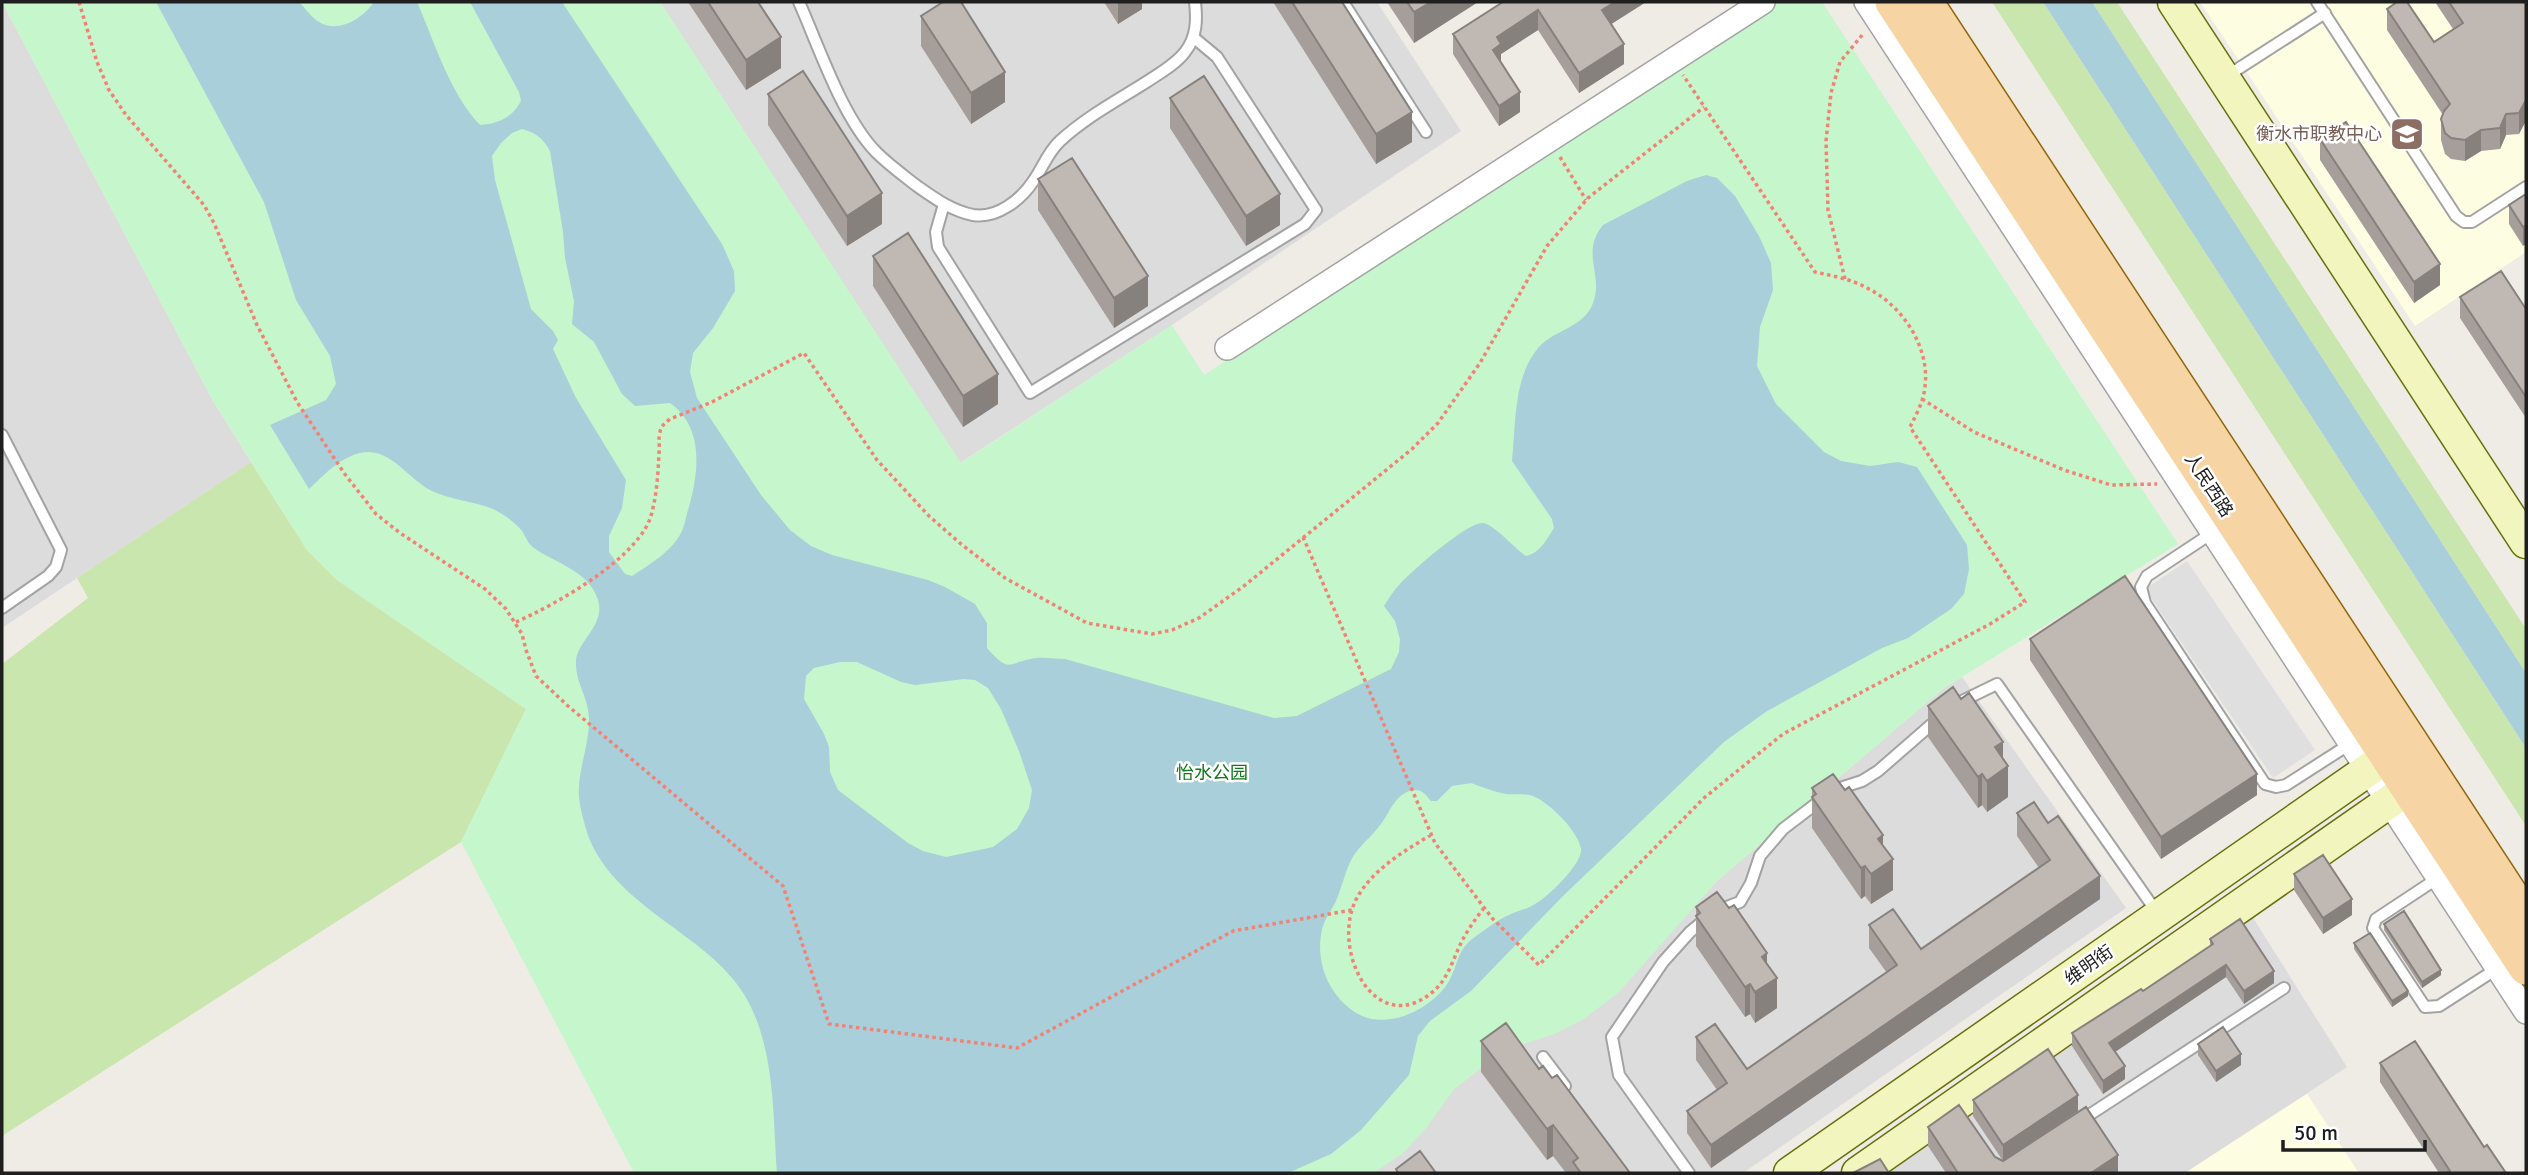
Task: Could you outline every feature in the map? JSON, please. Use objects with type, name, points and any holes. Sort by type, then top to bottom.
[{"type":"main road","name":"人民西路","points":[[1925,2],[2526,919]]},
{"type":"main road","name":"人民西路","points":[[1879,7],[2512,968]]},
{"type":"street","points":[[1227,348],[1763,2]]},
{"type":"street","points":[[2174,2],[2526,542]]},
{"type":"street","points":[[1879,7],[2180,483],[2350,744],[2377,764]]},
{"type":"street","name":"维明街","points":[[1790,1173],[2377,764]]},
{"type":"street","points":[[1858,1173],[1960,1110],[2398,795],[2438,878],[2512,968],[2526,1012]]},
{"type":"lane","points":[[799,2],[841,98],[875,151],[944,204],[975,215],[995,213],[1016,201],[1034,182],[1052,149],[1062,140],[1078,126],[1168,67],[1186,52],[1197,18],[1195,2]]},
{"type":"lane","points":[[1343,2],[1426,132]]},
{"type":"lane","points":[[2318,2],[2456,216],[2464,222],[2472,222],[2526,187]]},
{"type":"lane","points":[[2224,78],[2325,13]]},
{"type":"lane","points":[[944,204],[936,232],[938,247],[1030,393],[1305,224],[1316,210],[1217,57],[1193,37]]},
{"type":"lane","points":[[2,435],[61,550],[55,568],[48,576],[2,608]]},
{"type":"lane","points":[[2212,533],[2147,576],[2141,587],[2145,603],[2265,784],[2276,787],[2286,785],[2350,744]]},
{"type":"lane","points":[[1689,1173],[1619,1075],[1612,1037],[1663,962],[1690,932],[1714,912],[1740,902],[1751,883],[1760,856],[1783,829],[1834,790],[1862,781],[1878,771],[1930,724],[1963,700],[1997,684],[2159,916]]},
{"type":"lane","points":[[2438,878],[2376,919],[2373,928],[2425,1007],[2439,1006],[2512,968]]},
{"type":"lane","points":[[2069,1128],[2284,988]]},
{"type":"lane","points":[[1543,1057],[1574,1099]]},
{"type":"path","points":[[79,2],[97,62],[110,90],[127,115],[204,205],[257,325],[297,402],[344,473],[376,514],[485,589],[516,622],[536,676],[568,706],[783,886],[829,1024],[1017,1048],[1233,931],[1352,910]]},
{"type":"path","points":[[1845,279],[1828,210],[1826,141],[1831,93],[1845,54],[1879,7]]},
{"type":"path","points":[[1303,537],[1430,833],[1458,876],[1492,918],[1539,965],[1704,798],[1783,734],[1990,624],[2025,602],[1910,428],[1926,386],[1922,352],[1910,326],[1893,306],[1870,289],[1845,279],[1815,272],[1673,60]]},
{"type":"path","points":[[516,622],[541,611],[580,587],[619,559],[636,542],[652,514],[658,478],[659,433],[670,419],[804,353],[877,460],[929,516],[1005,578],[1087,623],[1152,634],[1199,618],[1244,586],[1412,449],[1438,423],[1480,363],[1547,246],[1586,200],[1704,107]]},
{"type":"path","points":[[1549,140],[1586,200]]},
{"type":"path","points":[[1922,399],[1974,432],[2064,470],[2111,485],[2180,483]]},
{"type":"path","points":[[1430,833],[1398,855],[1370,880],[1358,896],[1352,910],[1348,946],[1357,976],[1368,990],[1382,1001],[1396,1005],[1413,1003],[1433,992],[1446,978],[1465,936],[1484,908]]},
{"type":"shaded area","points":[[2,2],[213,401],[251,462],[2,628]]},
{"type":"shaded area","points":[[660,2],[1377,2],[1461,131],[960,463]]},
{"type":"shaded area","name":"衡水市职教中心","points":[[2200,2],[2526,2],[2526,252],[2415,326]]},
{"type":"shaded area","points":[[2187,561],[2315,750],[2273,778],[2145,589]]},
{"type":"shaded area","points":[[1962,677],[2126,908],[1743,1173],[1371,1173],[1454,1089],[1504,1050],[1554,1034],[1685,916],[1718,880],[1944,688]]},
{"type":"shaded area","points":[[2250,913],[2347,1067],[2185,1173],[1875,1173]]},
{"type":"shaded area","points":[[2307,1094],[2359,1173],[2185,1173]]},
{"type":"green space","name":"怡水公园","points":[[2,2],[660,2],[961,463],[1172,325],[1204,375],[1778,2],[1822,2],[2178,544],[1944,688],[1718,880],[1619,992],[1584,1019],[1554,1034],[1504,1050],[1454,1089],[1427,1127],[1402,1154],[1375,1172],[634,1173],[461,842],[526,709],[337,580],[307,550],[213,401]]},
{"type":"green space","points":[[1992,2],[2043,2],[2526,748],[2526,826]]},
{"type":"green space","points":[[2092,2],[2117,2],[2526,629],[2526,673]]},
{"type":"green space","points":[[251,462],[307,550],[337,580],[526,709],[461,842],[2,1136],[2,664],[88,598],[77,578]]},
{"type":"water","points":[[156,2],[299,2],[316,20],[334,26],[357,19],[374,2],[417,2],[451,82],[480,125],[504,119],[521,101],[519,92],[470,2],[562,2],[722,244],[734,271],[735,291],[713,328],[693,353],[690,372],[697,398],[761,495],[790,530],[811,546],[832,555],[928,580],[975,604],[987,623],[987,648],[1005,664],[1036,658],[1065,659],[1274,718],[1297,716],[1391,669],[1399,652],[1400,639],[1395,621],[1384,606],[1406,578],[1465,530],[1483,523],[1488,525],[1526,556],[1543,545],[1554,528],[1552,519],[1512,461],[1517,401],[1524,372],[1545,341],[1576,323],[1589,311],[1596,293],[1593,245],[1603,225],[1687,181],[1706,175],[1717,178],[1735,196],[1759,236],[1771,263],[1773,290],[1760,327],[1757,366],[1776,404],[1824,452],[1841,461],[1870,466],[1898,462],[1917,467],[1967,545],[1969,569],[1964,594],[1951,609],[1908,638],[1882,648],[1767,711],[1724,742],[1563,896],[1471,991],[1430,1021],[1418,1036],[1409,1075],[1361,1130],[1331,1154],[1288,1173],[777,1173],[768,1064],[758,1023],[749,1003],[734,980],[714,959],[622,886],[603,864],[587,833],[580,807],[579,787],[589,718],[576,662],[577,655],[598,617],[598,600],[594,590],[580,575],[532,546],[522,531],[500,513],[432,491],[379,454],[361,453],[344,459],[309,489],[270,425],[326,400],[336,384],[330,356],[296,300],[264,202]],"holes":[[[522,129],[539,137],[550,151],[574,301],[572,324],[594,342],[622,394],[635,406],[670,403],[689,424],[694,437],[695,479],[682,530],[666,552],[632,576],[625,574],[609,552],[609,536],[622,508],[626,480],[576,398],[553,349],[558,340],[553,331],[531,309],[495,180],[492,156],[512,133]],[[840,662],[857,662],[901,682],[915,685],[964,679],[975,680],[988,688],[1001,709],[1032,790],[1029,808],[1017,829],[993,847],[946,857],[923,851],[908,843],[838,790],[830,772],[829,747],[804,699],[806,676],[814,668]],[[1471,783],[1502,793],[1530,795],[1540,799],[1555,811],[1575,834],[1581,849],[1580,855],[1564,879],[1541,900],[1501,919],[1466,944],[1449,981],[1442,991],[1423,1007],[1386,1020],[1362,1016],[1341,1000],[1326,978],[1320,952],[1324,923],[1354,855],[1400,797],[1408,791],[1417,790],[1431,801],[1437,801],[1452,786]]]},
{"type":"water","points":[[2043,2],[2092,2],[2526,673],[2526,748]]},
{"type":"building","points":[[708,2],[758,2],[781,37],[746,60]]},
{"type":"building","points":[[943,2],[961,2],[1005,72],[971,93],[921,16]]},
{"type":"building","points":[[1292,2],[1342,2],[1412,112],[1376,134]]},
{"type":"building","points":[[1407,2],[1431,2],[1414,12]]},
{"type":"building","points":[[1503,2],[1615,2],[1602,10],[1624,44],[1579,73],[1538,10],[1497,37],[1501,44],[1493,50],[1520,92],[1499,106],[1453,34]]},
{"type":"building","points":[[2397,2],[2407,2],[2434,42],[2463,23],[2449,2],[2526,2],[2526,100],[2519,113],[2506,114],[2500,128],[2481,130],[2465,140],[2451,138],[2445,133],[2441,119],[2450,104],[2387,9]]},
{"type":"building","points":[[803,71],[882,193],[847,216],[768,94]]},
{"type":"building","points":[[1204,76],[1280,194],[1246,216],[1170,98]]},
{"type":"building","points":[[2346,122],[2440,264],[2414,282],[2320,139]]},
{"type":"building","points":[[1072,158],[1148,276],[1114,298],[1038,179]]},
{"type":"building","points":[[2526,194],[2526,225],[2523,227],[2509,205]]},
{"type":"building","points":[[908,233],[998,374],[963,396],[873,256]]},
{"type":"building","points":[[2501,271],[2526,309],[2526,397],[2460,297]]},
{"type":"building","points":[[2125,576],[2257,774],[2161,837],[2030,639]]},
{"type":"building","points":[[1953,687],[1961,699],[1969,693],[2003,742],[1995,747],[2008,766],[1987,781],[1982,774],[1978,777],[1928,706]]},
{"type":"building","points":[[1833,774],[1845,790],[1849,787],[1883,835],[1878,839],[1893,859],[1871,874],[1865,866],[1861,868],[1812,797],[1816,794],[1812,788]]},
{"type":"building","points":[[2034,802],[2048,823],[2058,816],[2100,876],[1711,1145],[1687,1111],[1727,1083],[1696,1037],[1715,1024],[1747,1069],[1897,965],[1869,925],[1893,909],[1921,949],[2050,860],[2017,813]]},
{"type":"building","points":[[2323,855],[2352,899],[2323,918],[2294,874]]},
{"type":"building","points":[[1717,892],[1729,908],[1734,905],[1767,953],[1762,957],[1777,978],[1755,992],[1750,984],[1745,987],[1696,916],[1700,913],[1696,907]]},
{"type":"building","points":[[2404,911],[2441,970],[2422,982],[2384,924]]},
{"type":"building","points":[[2240,919],[2274,971],[2244,991],[2226,965],[2109,1043],[2125,1066],[2103,1081],[2072,1033],[2141,989],[2143,991],[2213,944],[2210,939]]},
{"type":"building","points":[[2370,933],[2408,991],[2392,1001],[2354,943]]},
{"type":"building","points":[[1506,1023],[1539,1069],[1543,1066],[1552,1078],[1557,1075],[1630,1173],[1581,1173],[1573,1162],[1578,1158],[1553,1125],[1547,1129],[1481,1041]]},
{"type":"building","points":[[2223,1027],[2241,1054],[2216,1071],[2198,1044]]},
{"type":"building","points":[[2415,1041],[2484,1147],[2487,1145],[2506,1173],[2448,1172],[2450,1171],[2380,1063]]},
{"type":"building","points":[[2048,1049],[2078,1095],[2003,1145],[1973,1100]]},
{"type":"building","points":[[1959,1105],[1995,1157],[2003,1161],[2086,1107],[2118,1155],[2091,1173],[1958,1173],[1928,1127]]},
{"type":"building","points":[[1420,1151],[1436,1173],[1398,1173],[1396,1169]]},
{"type":"building","points":[[1880,1159],[1889,1173],[1853,1173]]},
{"type":"place","name":"衡水市职教中心","points":[[2407,134]]}]
